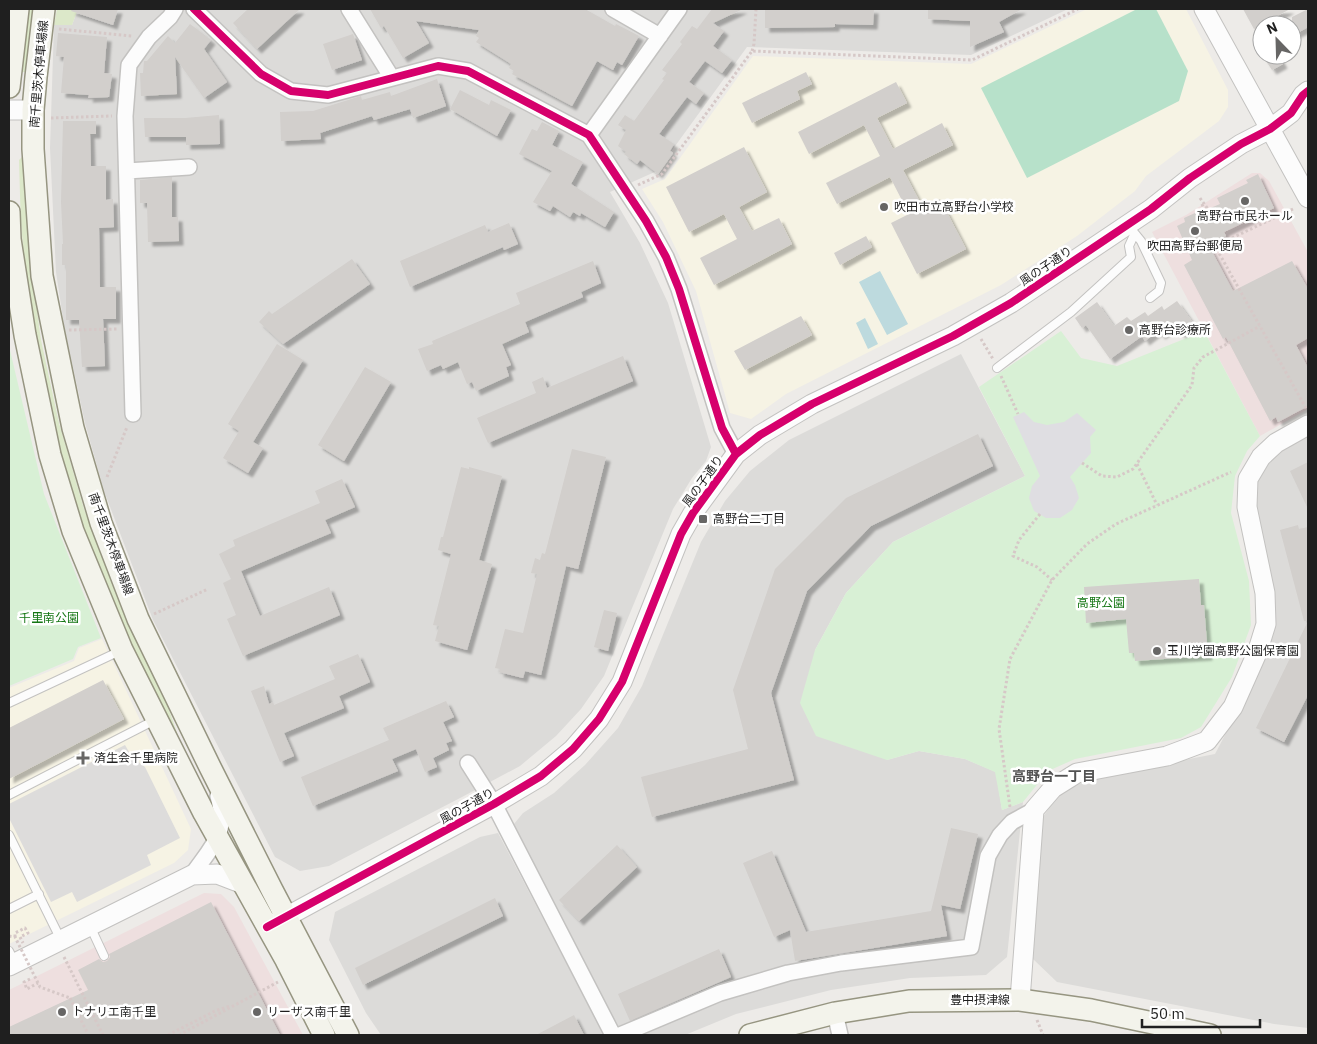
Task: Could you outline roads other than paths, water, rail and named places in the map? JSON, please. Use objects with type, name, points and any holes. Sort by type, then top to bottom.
[{"type":"main road","points":[[9,87],[18,9]]},
{"type":"main road","name":"南千里茨木停車場線","points":[[47,19],[36,77],[39,114],[33,150],[42,276],[72,428],[101,523],[138,618],[210,767],[324,1035]]},
{"type":"main road","name":"南千里茨木停車場線","points":[[9,212],[10,239],[25,335],[50,455],[73,531],[122,650],[204,813],[243,884],[276,922],[348,1035]]},
{"type":"main road","name":"豊中摂津線","points":[[750,1035],[835,1012],[909,1001],[1020,1000],[1090,1010],[1210,1035]]},
{"type":"street","points":[[133,414],[125,116],[129,65],[149,37],[170,17],[175,9]]},
{"type":"street","points":[[194,9],[261,74],[291,91],[328,95],[438,66],[468,71],[589,135],[646,221],[666,257],[680,289],[722,428],[736,454]]},
{"type":"street","points":[[350,9],[392,78]]},
{"type":"street","points":[[612,9],[660,36]]},
{"type":"street","points":[[589,135],[679,9]]},
{"type":"street","points":[[1204,9],[1308,198]]},
{"type":"street","name":"風の子通り","points":[[276,922],[494,804],[541,776],[572,749],[599,719],[622,682],[681,534],[693,513],[736,454],[760,435],[812,404],[953,336],[1011,304],[1132,229],[1190,178],[1241,144],[1270,128],[1291,113],[1307,96]]},
{"type":"street","points":[[9,110],[39,114]]},
{"type":"street","points":[[127,170],[188,167]]},
{"type":"street","points":[[620,1035],[720,993],[788,973],[841,963],[971,947],[988,856],[1000,835],[1012,822],[1034,810],[1053,788],[1077,773],[1167,756],[1207,741],[1233,707],[1257,653],[1266,624],[1265,592],[1247,506],[1248,479],[1261,457],[1276,443],[1308,425]]},
{"type":"street","points":[[468,763],[494,804],[613,1035]]},
{"type":"street","points":[[11,960],[62,948],[90,926],[192,874],[218,839],[223,822],[210,767]]},
{"type":"street","points":[[1020,1000],[1034,810]]},
{"type":"street","points":[[192,874],[205,844],[204,813]]},
{"type":"street","points":[[192,874],[217,874],[243,884]]},
{"type":"street","points":[[835,1012],[840,1035]]},
{"type":"lane","points":[[1132,229],[1141,241],[1161,283],[1159,291],[1150,298]]},
{"type":"lane","points":[[997,368],[1071,312],[1131,258],[1128,246],[1132,229]]},
{"type":"lane","points":[[9,703],[122,650]]},
{"type":"lane","points":[[9,795],[157,719]]},
{"type":"lane","points":[[9,835],[39,894],[62,948]]},
{"type":"lane","points":[[9,909],[39,894]]},
{"type":"lane","points":[[90,926],[104,956]]},
{"type":"water","points":[[880,271],[908,324],[887,335],[859,282]]},
{"type":"water","points":[[865,318],[878,344],[868,349],[856,323]]},
{"type":"place","name":"高野台市民ホール","points":[[1245,201]]},
{"type":"place","name":"吹田市立高野台小学校","points":[[884,207]]},
{"type":"place","name":"吹田高野台郵便局","points":[[1195,231]]},
{"type":"place","name":"高野台診療所","points":[[1129,330]]},
{"type":"place","name":"高野台二丁目","points":[[703,519]]},
{"type":"place","name":"玉川学園高野公園保育園","points":[[1157,651]]},
{"type":"place","name":"済生会千里病院","points":[[83,758]]},
{"type":"place","name":"トナリエ南千里","points":[[62,1012]]},
{"type":"place","name":"リーザス南千里","points":[[257,1012]]},
{"type":"district","name":"高野台一丁目","points":[[1054,776]]},
{"type":"park label","name":"高野公園","points":[[1101,603]]},
{"type":"park label","name":"千里南公園","points":[[49,618]]}]
